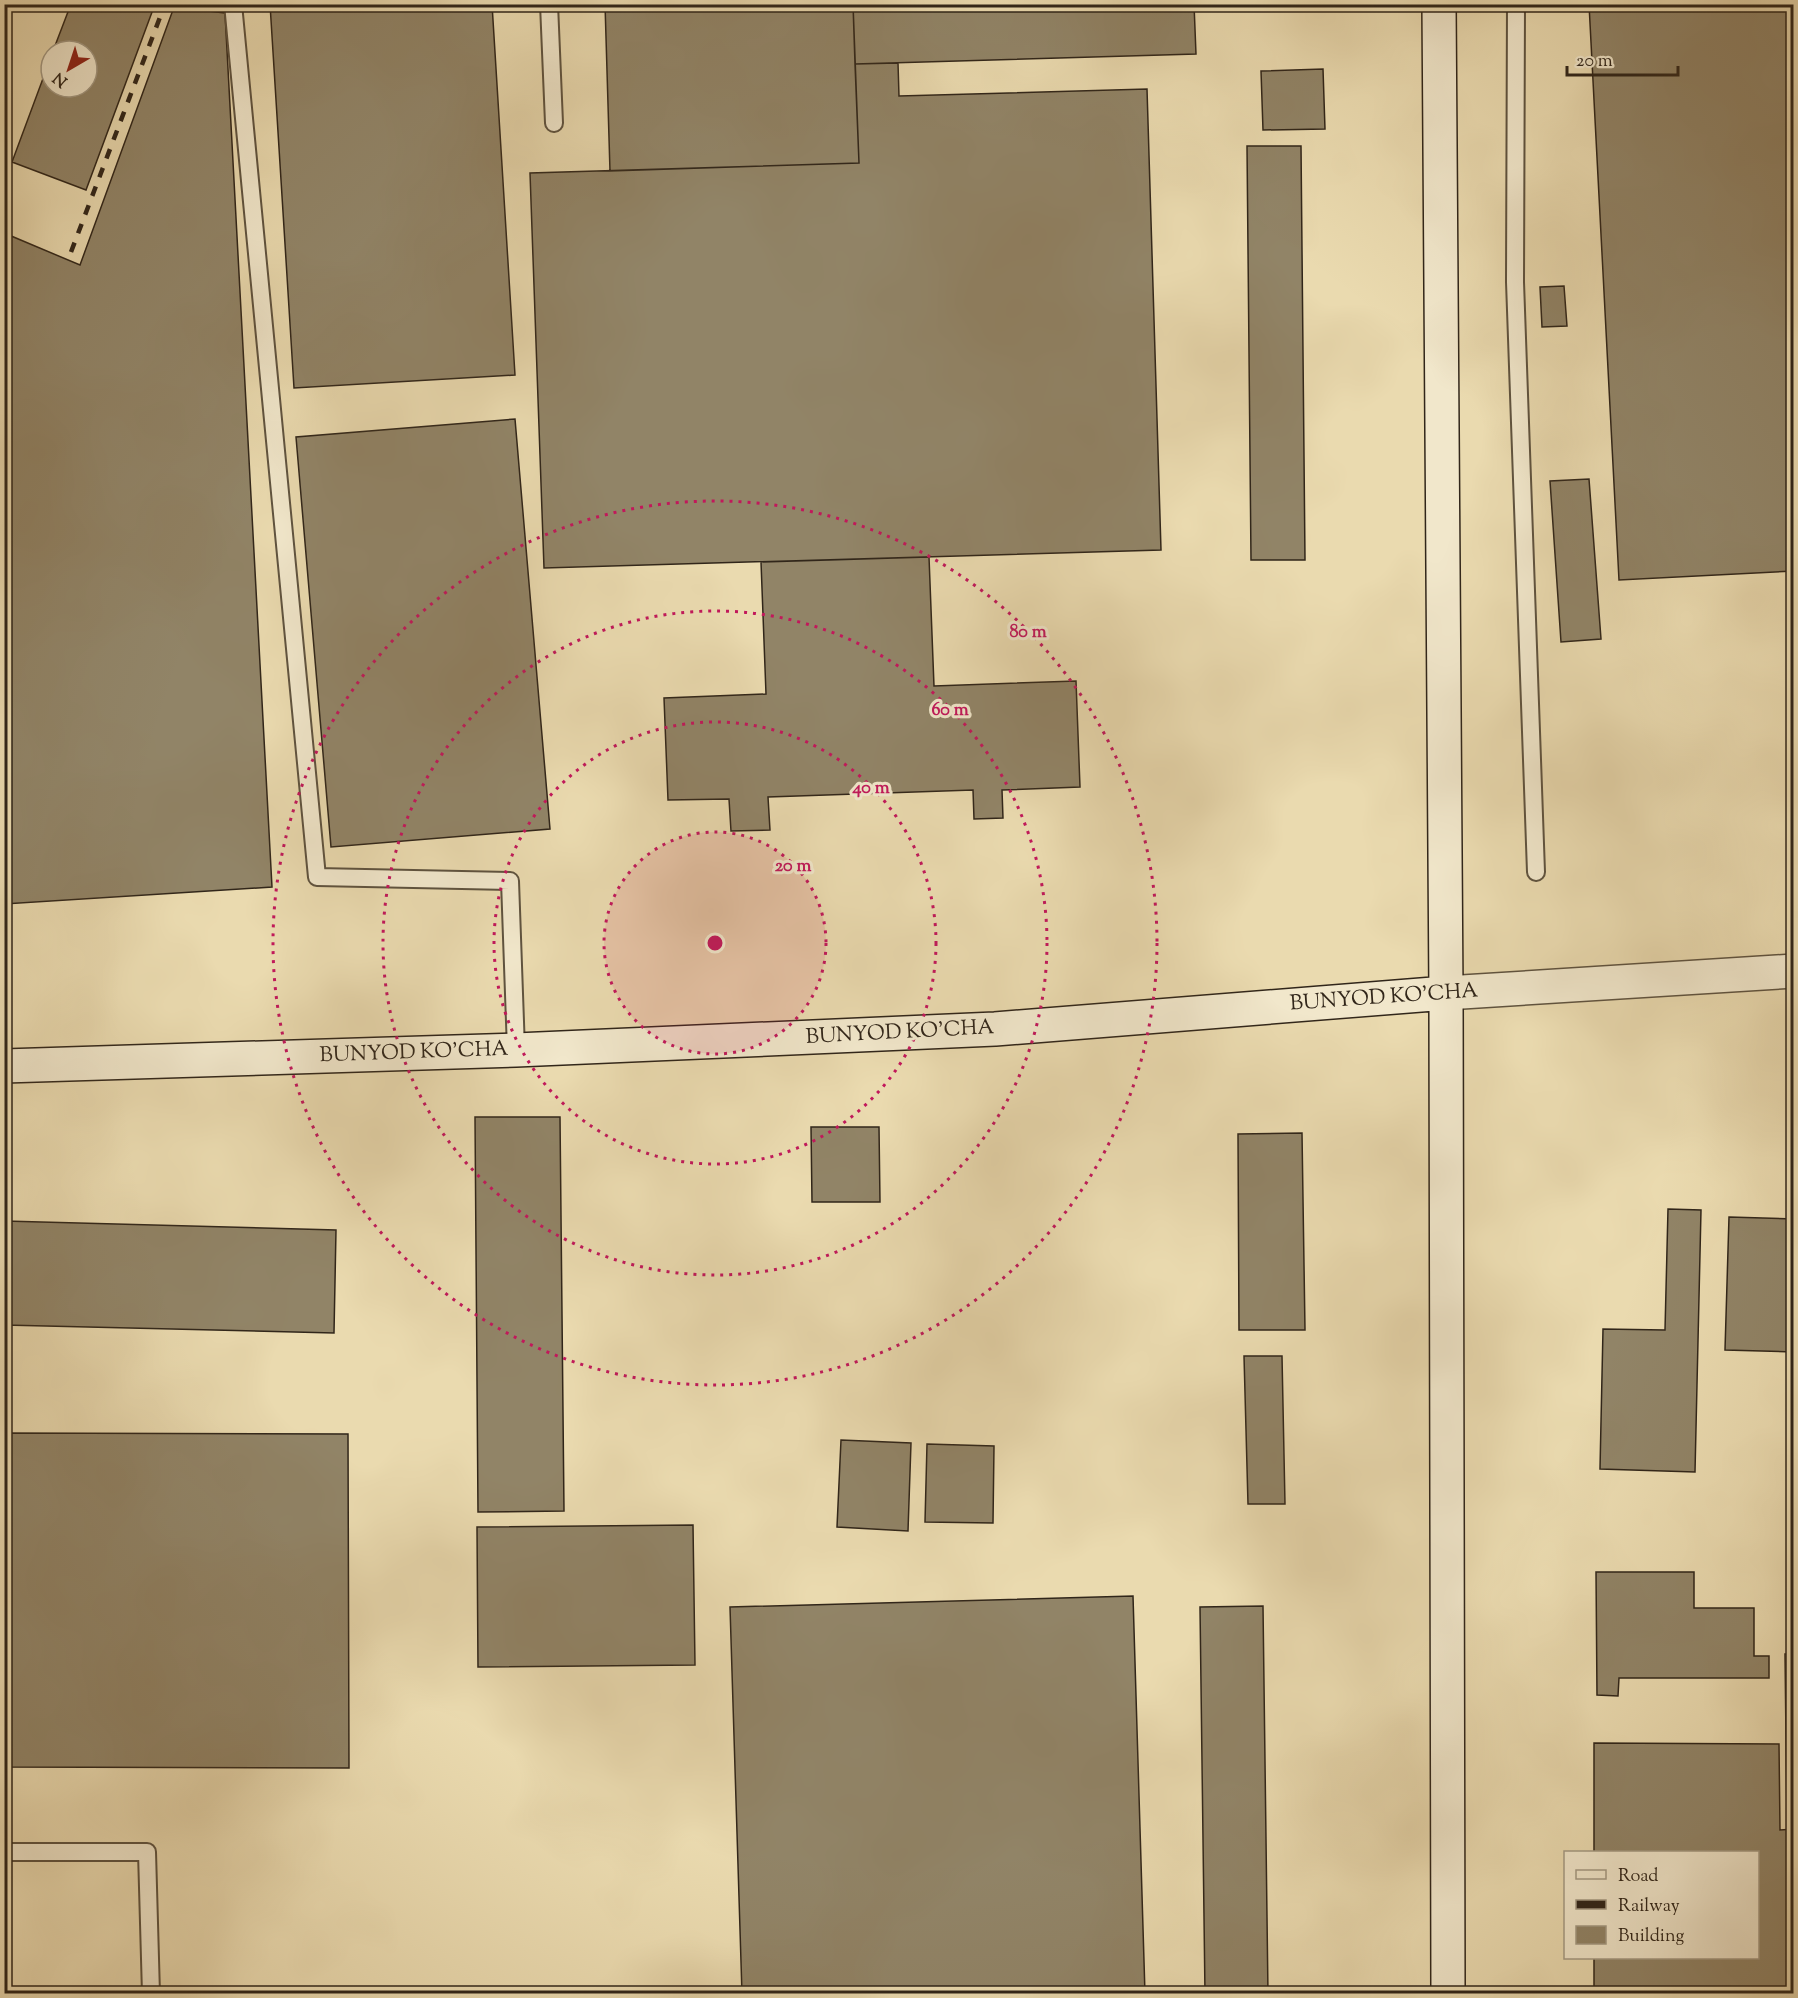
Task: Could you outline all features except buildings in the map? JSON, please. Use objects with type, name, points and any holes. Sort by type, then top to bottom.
[{"type":"street","points":[[1439,4],[1446,993],[1448,1994]]},
{"type":"street","name":"BUNYOD KO'CHA","points":[[4,1066],[516,1050],[995,1029],[1446,993],[1794,971]]},
{"type":"lane","points":[[233,4],[316,877],[510,881],[516,1050]]},
{"type":"lane","points":[[549,4],[554,123]]},
{"type":"lane","points":[[1516,4],[1515,282],[1536,872]]},
{"type":"lane","points":[[4,1852],[147,1852],[151,1994]]},
{"type":"railway","points":[[71,252],[165,4]]}]
